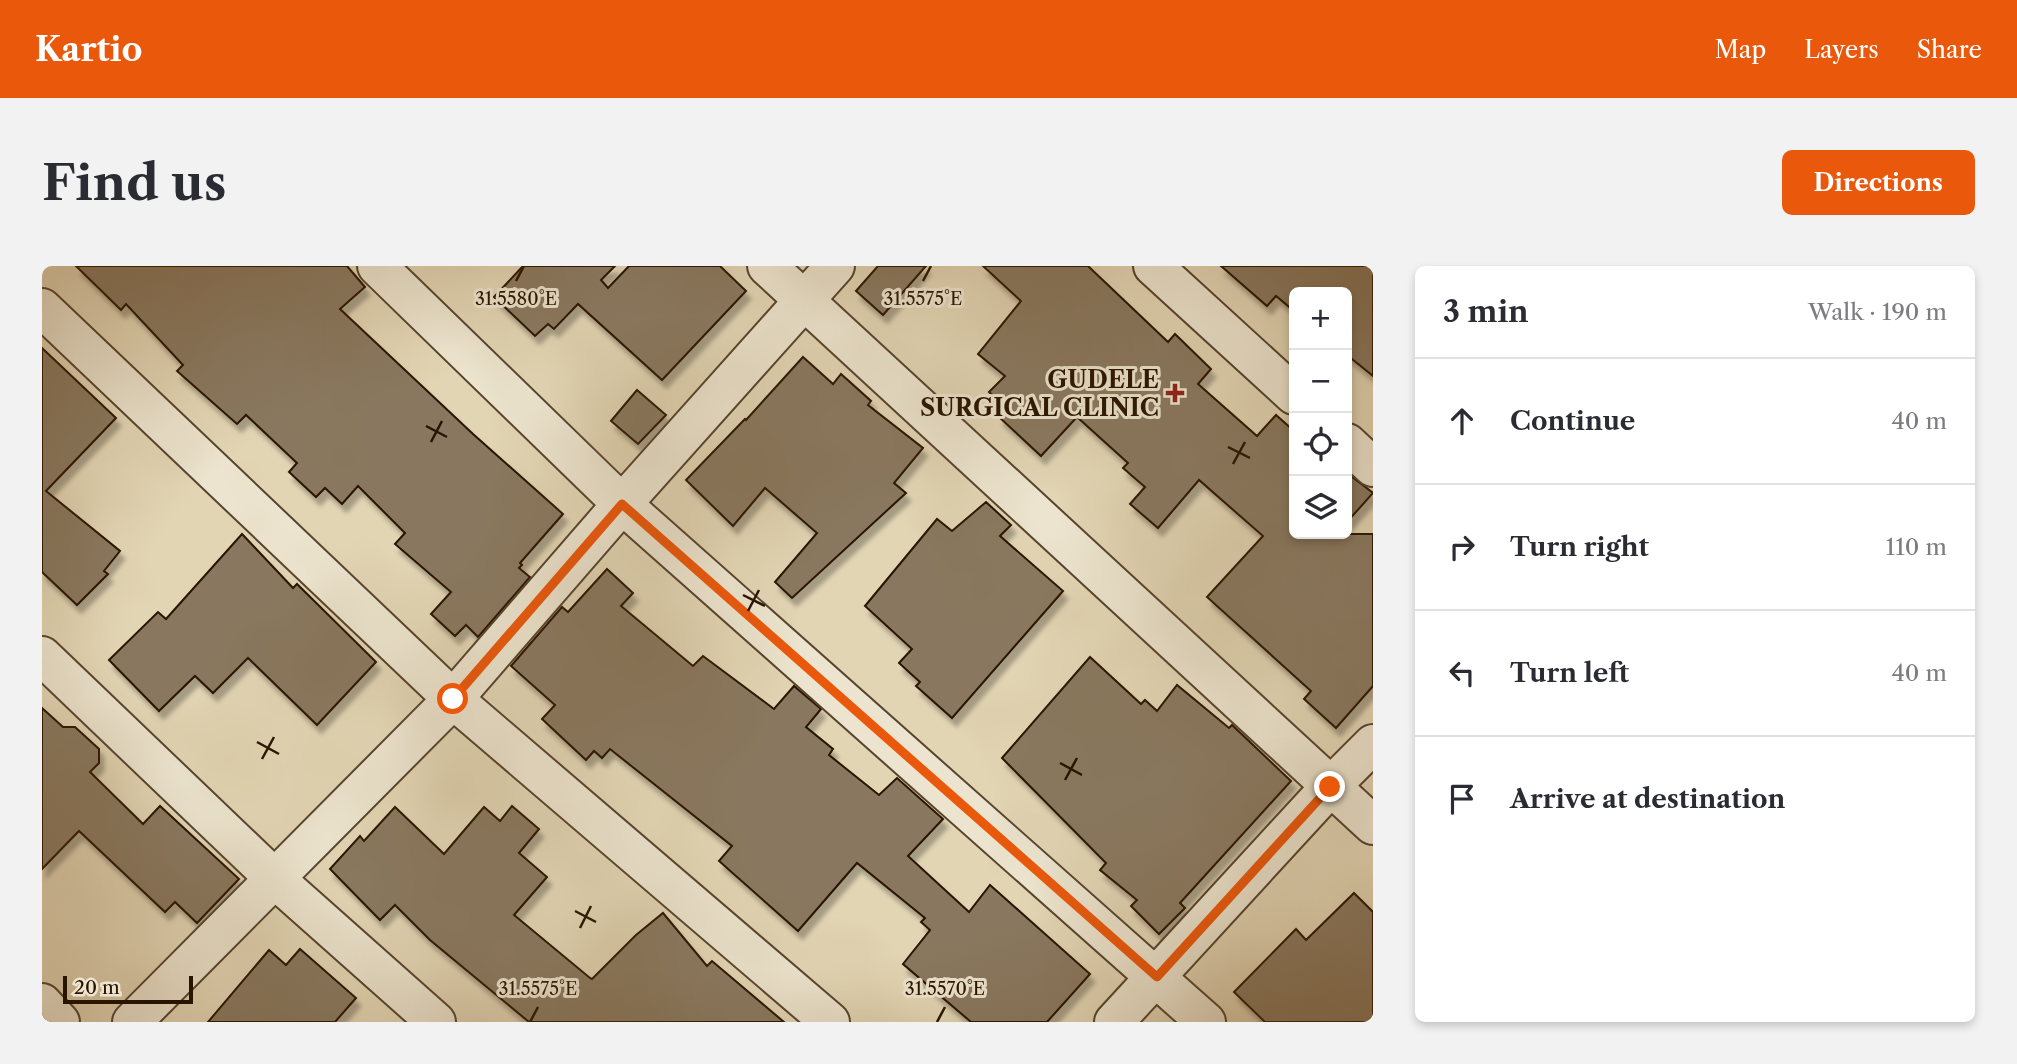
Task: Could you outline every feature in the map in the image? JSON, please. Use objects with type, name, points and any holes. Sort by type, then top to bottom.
[{"type":"street","points":[[377,266],[622,504],[1206,1022]]},
{"type":"street","points":[[767,266],[1373,825]]},
{"type":"street","points":[[132,1022],[453,699],[622,504],[835,266]]},
{"type":"street","points":[[1153,266],[1289,390]]},
{"type":"street","points":[[42,308],[453,699],[830,1022]]},
{"type":"street","points":[[1352,448],[1373,467]]},
{"type":"street","points":[[42,656],[274,878],[436,1022]]},
{"type":"street","points":[[1114,1022],[1330,787],[1373,744]]},
{"type":"street","points":[[42,1003],[60,1022]]},
{"type":"building","points":[[76,266],[347,266],[365,287],[340,309],[563,514],[520,563],[522,565],[519,568],[530,577],[478,637],[466,625],[455,636],[431,614],[451,592],[395,544],[405,533],[358,486],[342,504],[325,488],[316,497],[289,472],[297,463],[246,415],[237,424],[177,371],[183,365],[126,304],[121,310]]},
{"type":"building","points":[[523,266],[615,266],[601,280],[608,288],[629,266],[720,266],[746,291],[662,380],[578,304],[554,329],[548,324],[535,336],[494,297]]},
{"type":"building","points":[[878,266],[926,266],[883,315],[856,291]]},
{"type":"building","points":[[983,266],[1088,266],[1168,342],[1175,334],[1211,369],[1198,384],[1257,436],[1276,415],[1289,427],[1289,539],[1352,539],[1352,534],[1373,534],[1373,686],[1336,728],[1304,699],[1311,691],[1207,597],[1263,536],[1199,480],[1158,528],[1130,504],[1145,487],[1123,468],[1128,463],[1077,417],[1041,456],[999,417],[1007,409],[989,392],[1005,376],[978,354],[1021,301]]},
{"type":"building","points":[[1221,266],[1373,266],[1373,376],[1352,359],[1352,287],[1289,287],[1289,307],[1276,296],[1267,306]]},
{"type":"building","points":[[42,348],[116,418],[46,491],[120,551],[104,571],[108,574],[77,605],[42,572]]},
{"type":"building","points":[[803,357],[833,384],[841,374],[871,401],[868,405],[923,448],[894,483],[906,493],[792,598],[775,582],[817,533],[765,488],[733,526],[686,480],[746,420]]},
{"type":"building","points":[[637,390],[666,415],[638,444],[611,421]]},
{"type":"building","points":[[1352,477],[1373,493],[1352,516]]},
{"type":"building","points":[[986,502],[1011,525],[1000,536],[1063,591],[952,718],[916,686],[920,682],[899,663],[912,649],[865,606],[937,519],[952,531]]},
{"type":"building","points":[[242,534],[293,588],[297,584],[376,662],[317,725],[248,658],[213,693],[195,676],[159,711],[109,660],[158,612],[166,619]]},
{"type":"building","points":[[607,569],[633,593],[621,606],[693,666],[703,656],[774,709],[794,686],[821,709],[806,727],[833,749],[829,755],[879,795],[897,778],[943,819],[908,856],[969,912],[990,885],[1090,974],[1047,1022],[971,1022],[903,964],[930,930],[921,922],[925,918],[857,863],[798,931],[719,861],[732,846],[610,749],[602,758],[594,751],[586,760],[542,719],[555,705],[511,666],[562,607],[568,612]]},
{"type":"building","points":[[1090,657],[1141,704],[1145,700],[1157,711],[1177,685],[1229,728],[1232,725],[1291,781],[1180,903],[1185,908],[1159,934],[1131,906],[1137,900],[1100,870],[1106,863],[1002,758]]},
{"type":"building","points":[[42,708],[63,727],[75,727],[99,749],[99,763],[90,772],[143,824],[160,806],[239,879],[197,923],[175,902],[165,912],[79,831],[42,869]]},
{"type":"building","points":[[512,806],[539,829],[519,853],[547,877],[514,915],[590,978],[663,913],[707,966],[712,961],[784,1022],[529,1022],[430,940],[395,905],[380,920],[330,869],[360,836],[364,841],[395,807],[444,854],[484,807],[500,821]]},
{"type":"building","points":[[1354,893],[1373,912],[1373,1022],[1265,1022],[1234,992],[1296,929],[1306,940]]},
{"type":"building","points":[[300,949],[356,998],[335,1022],[208,1022],[269,950],[286,965]]},
{"type":"place","name":"GUDELE SURGICAL CLINIC","points":[[1175,393]]},
{"type":"route","points":[[453,699],[622,504],[1157,977],[1330,787]]}]
